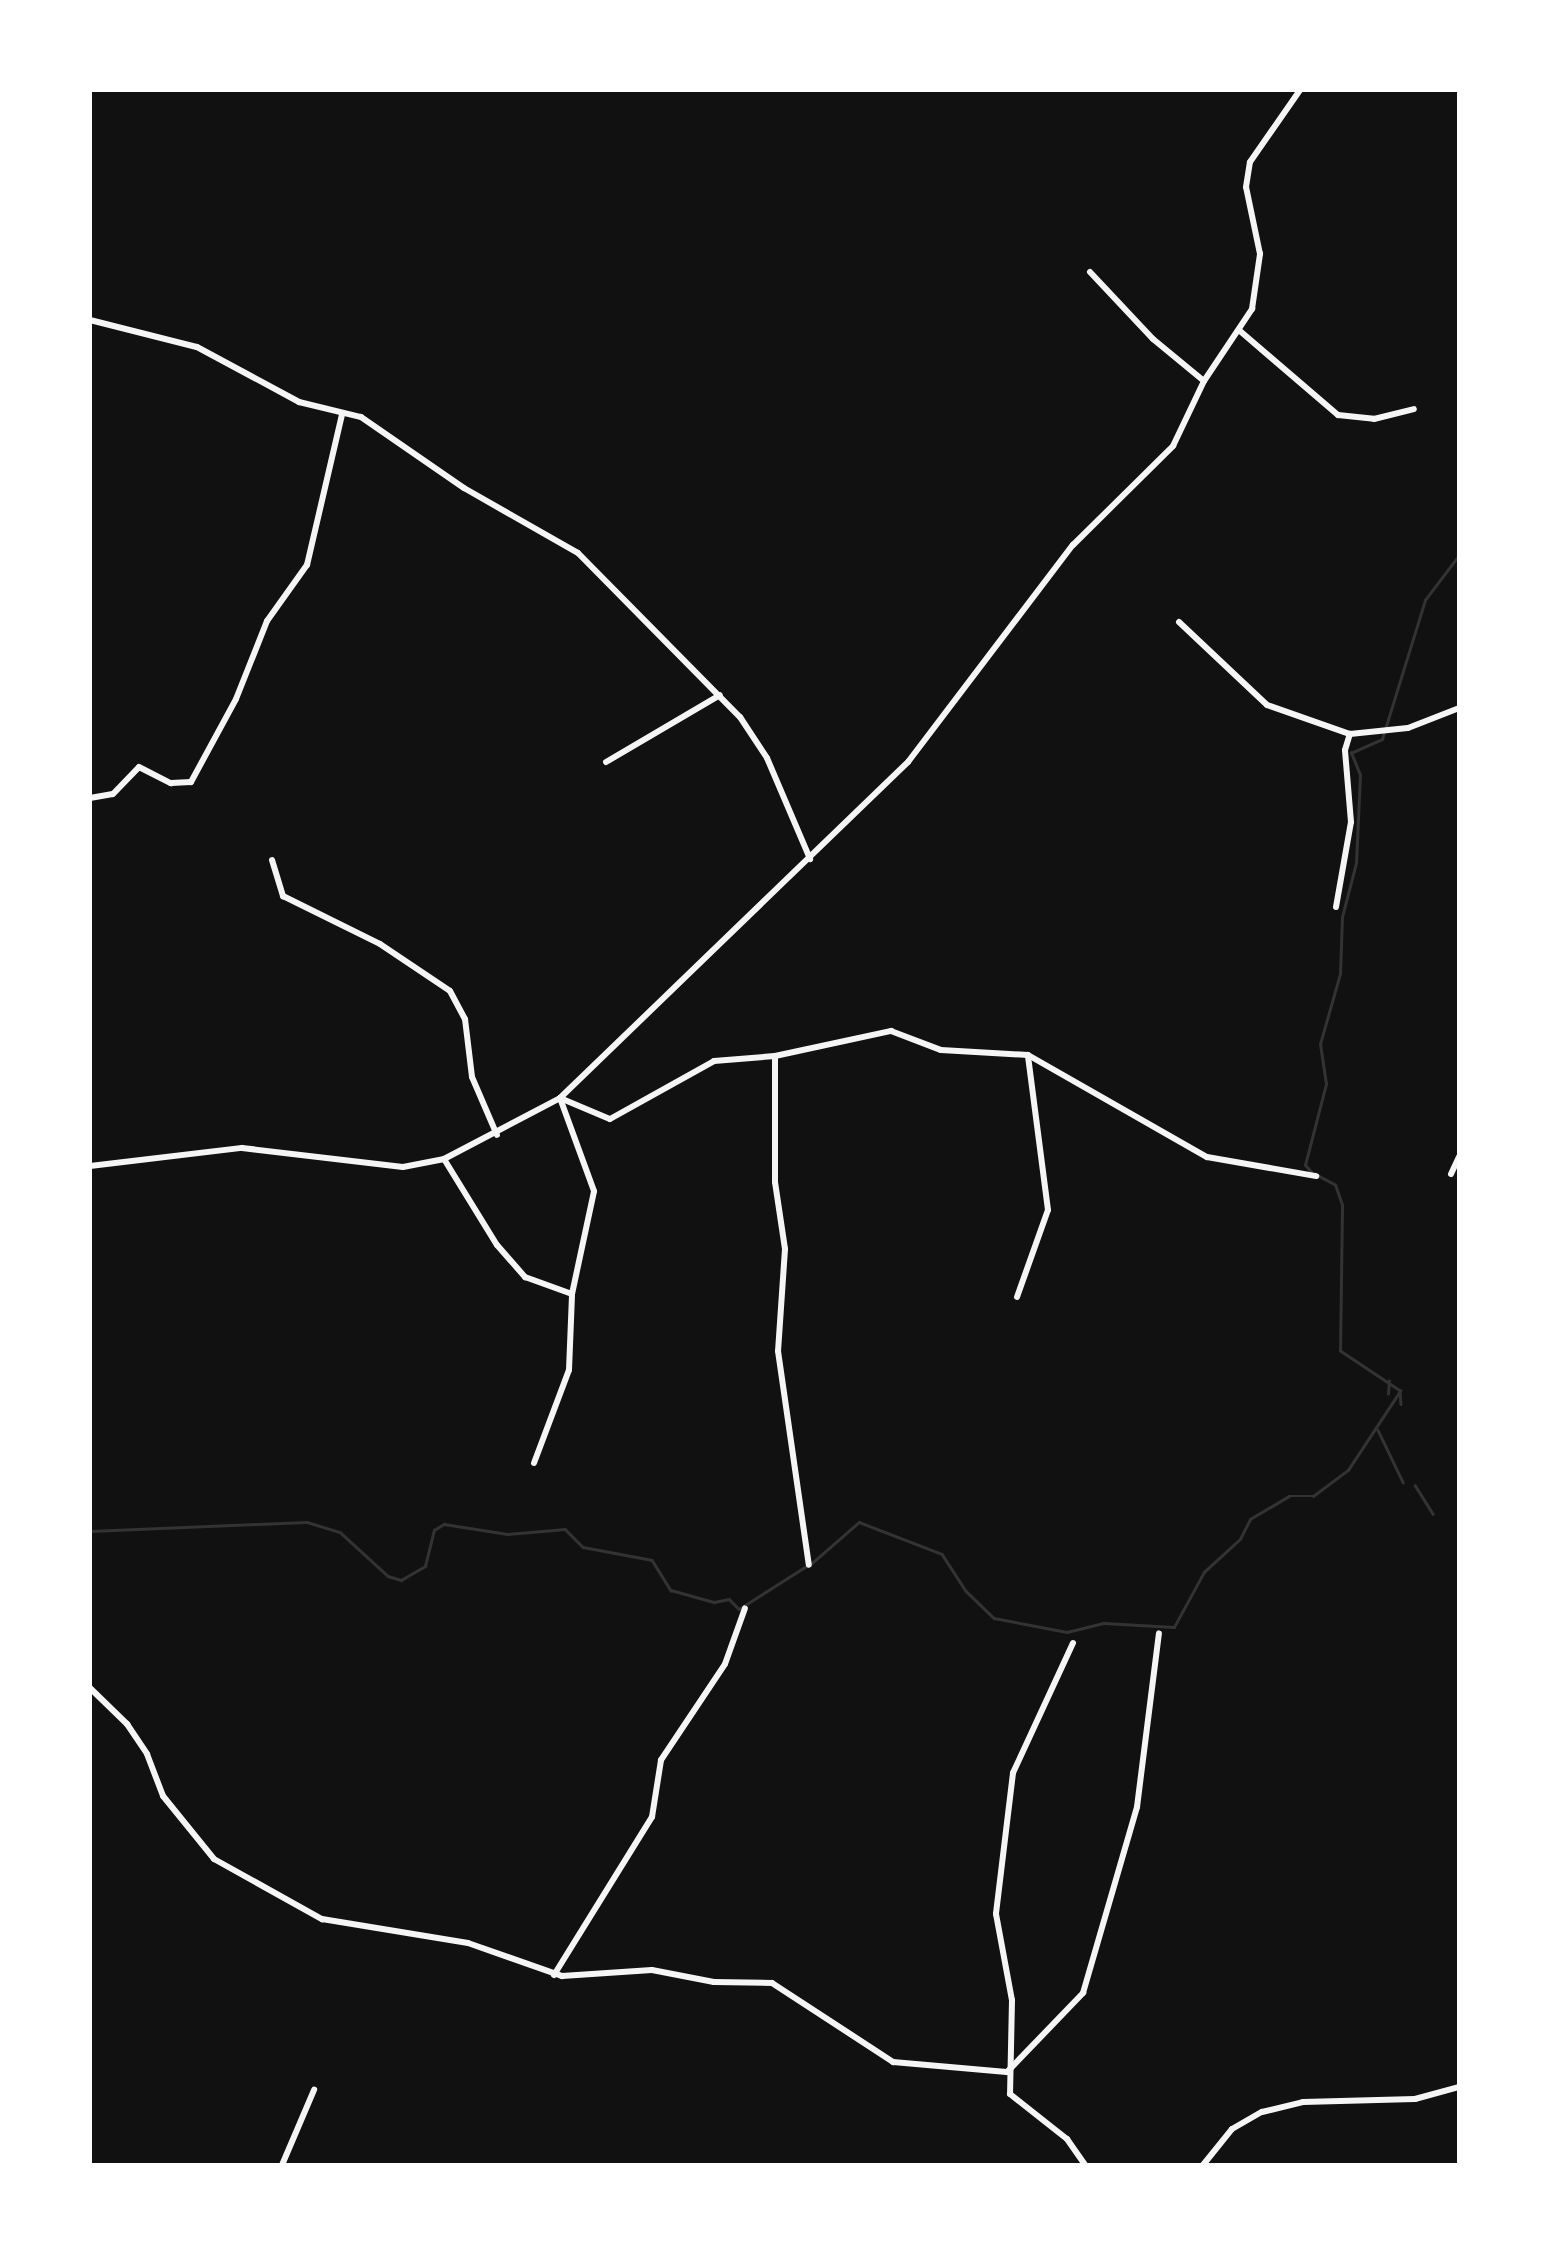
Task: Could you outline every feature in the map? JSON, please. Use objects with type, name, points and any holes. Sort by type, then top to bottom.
[{"type":"street","points":[[90,1166],[242,1148],[403,1167],[444,1159],[498,1135],[560,1098],[908,762],[1073,545],[1174,446],[1204,380],[1240,331],[1259,286],[1260,254],[1246,187],[1250,162],[1300,90]]},
{"type":"street","points":[[1090,272],[1154,339],[1204,380]]},
{"type":"street","points":[[90,320],[198,348],[299,402],[362,417],[464,488],[578,553],[720,695],[767,758],[810,859]]},
{"type":"street","points":[[1240,331],[1338,415],[1374,419],[1414,409]]},
{"type":"street","points":[[90,798],[113,794],[139,767],[171,783],[191,782],[236,699],[267,622],[308,565],[342,414]]},
{"type":"street","points":[[1179,622],[1267,705],[1350,734],[1408,728],[1459,708]]},
{"type":"street","points":[[606,762],[720,695]]},
{"type":"street","points":[[1336,907],[1351,822],[1344,750],[1350,734]]},
{"type":"street","points":[[272,860],[284,896],[380,944],[450,991],[466,1019],[472,1078],[498,1135]]},
{"type":"street","points":[[560,1098],[610,1119],[714,1062],[776,1056],[891,1030],[941,1050],[1028,1055],[1207,1157],[1316,1176]]},
{"type":"street","points":[[1018,1297],[1048,1210],[1028,1055]]},
{"type":"street","points":[[776,1056],[775,1182],[785,1249],[778,1351],[810,1565]]},
{"type":"street","points":[[534,1462],[568,1370],[572,1294],[594,1191],[560,1098]]},
{"type":"street","points":[[1450,1174],[1459,1157]]},
{"type":"street","points":[[444,1159],[496,1245],[526,1277],[572,1294]]},
{"type":"street","points":[[554,1974],[652,1817],[661,1760],[725,1664],[744,1608]]},
{"type":"street","points":[[1007,2072],[1083,1993],[1137,1807],[1160,1633]]},
{"type":"street","points":[[1074,1643],[1006,1800],[996,1914],[1012,2000],[1007,2072],[1012,2098],[1067,2139],[1085,2165]]},
{"type":"street","points":[[90,1688],[148,1754],[171,1807],[233,1872],[322,1919],[468,1943],[554,1974],[652,1970],[714,1982],[772,1983],[893,2062],[1007,2072]]},
{"type":"street","points":[[1202,2165],[1232,2129],[1262,2112],[1303,2102],[1415,2100],[1459,2087]]},
{"type":"street","points":[[282,2165],[314,2090]]},
{"type":"waterway","points":[[1311,1172],[1305,1165],[1326,1084],[1320,1044],[1340,974],[1342,917],[1356,863],[1360,775],[1351,753],[1382,739],[1425,600],[1459,555]]},
{"type":"waterway","points":[[812,1563],[859,1522],[942,1554],[966,1591],[994,1618],[1067,1632],[1104,1623],[1174,1627],[1204,1572],[1240,1539],[1250,1519],[1289,1496],[1313,1496],[1348,1470],[1400,1391],[1340,1351],[1342,1205],[1335,1185],[1318,1176]]},
{"type":"waterway","points":[[1388,1394],[1389,1381]]},
{"type":"waterway","points":[[1400,1391],[1401,1404]]},
{"type":"waterway","points":[[1378,1430],[1403,1482]]},
{"type":"waterway","points":[[1415,1485],[1433,1514]]},
{"type":"waterway","points":[[90,1531],[307,1522],[340,1532],[388,1576],[401,1580],[425,1566],[434,1530],[444,1524],[507,1534],[565,1529],[583,1547],[652,1560],[671,1590],[714,1602],[729,1599],[739,1609],[805,1567]]}]
